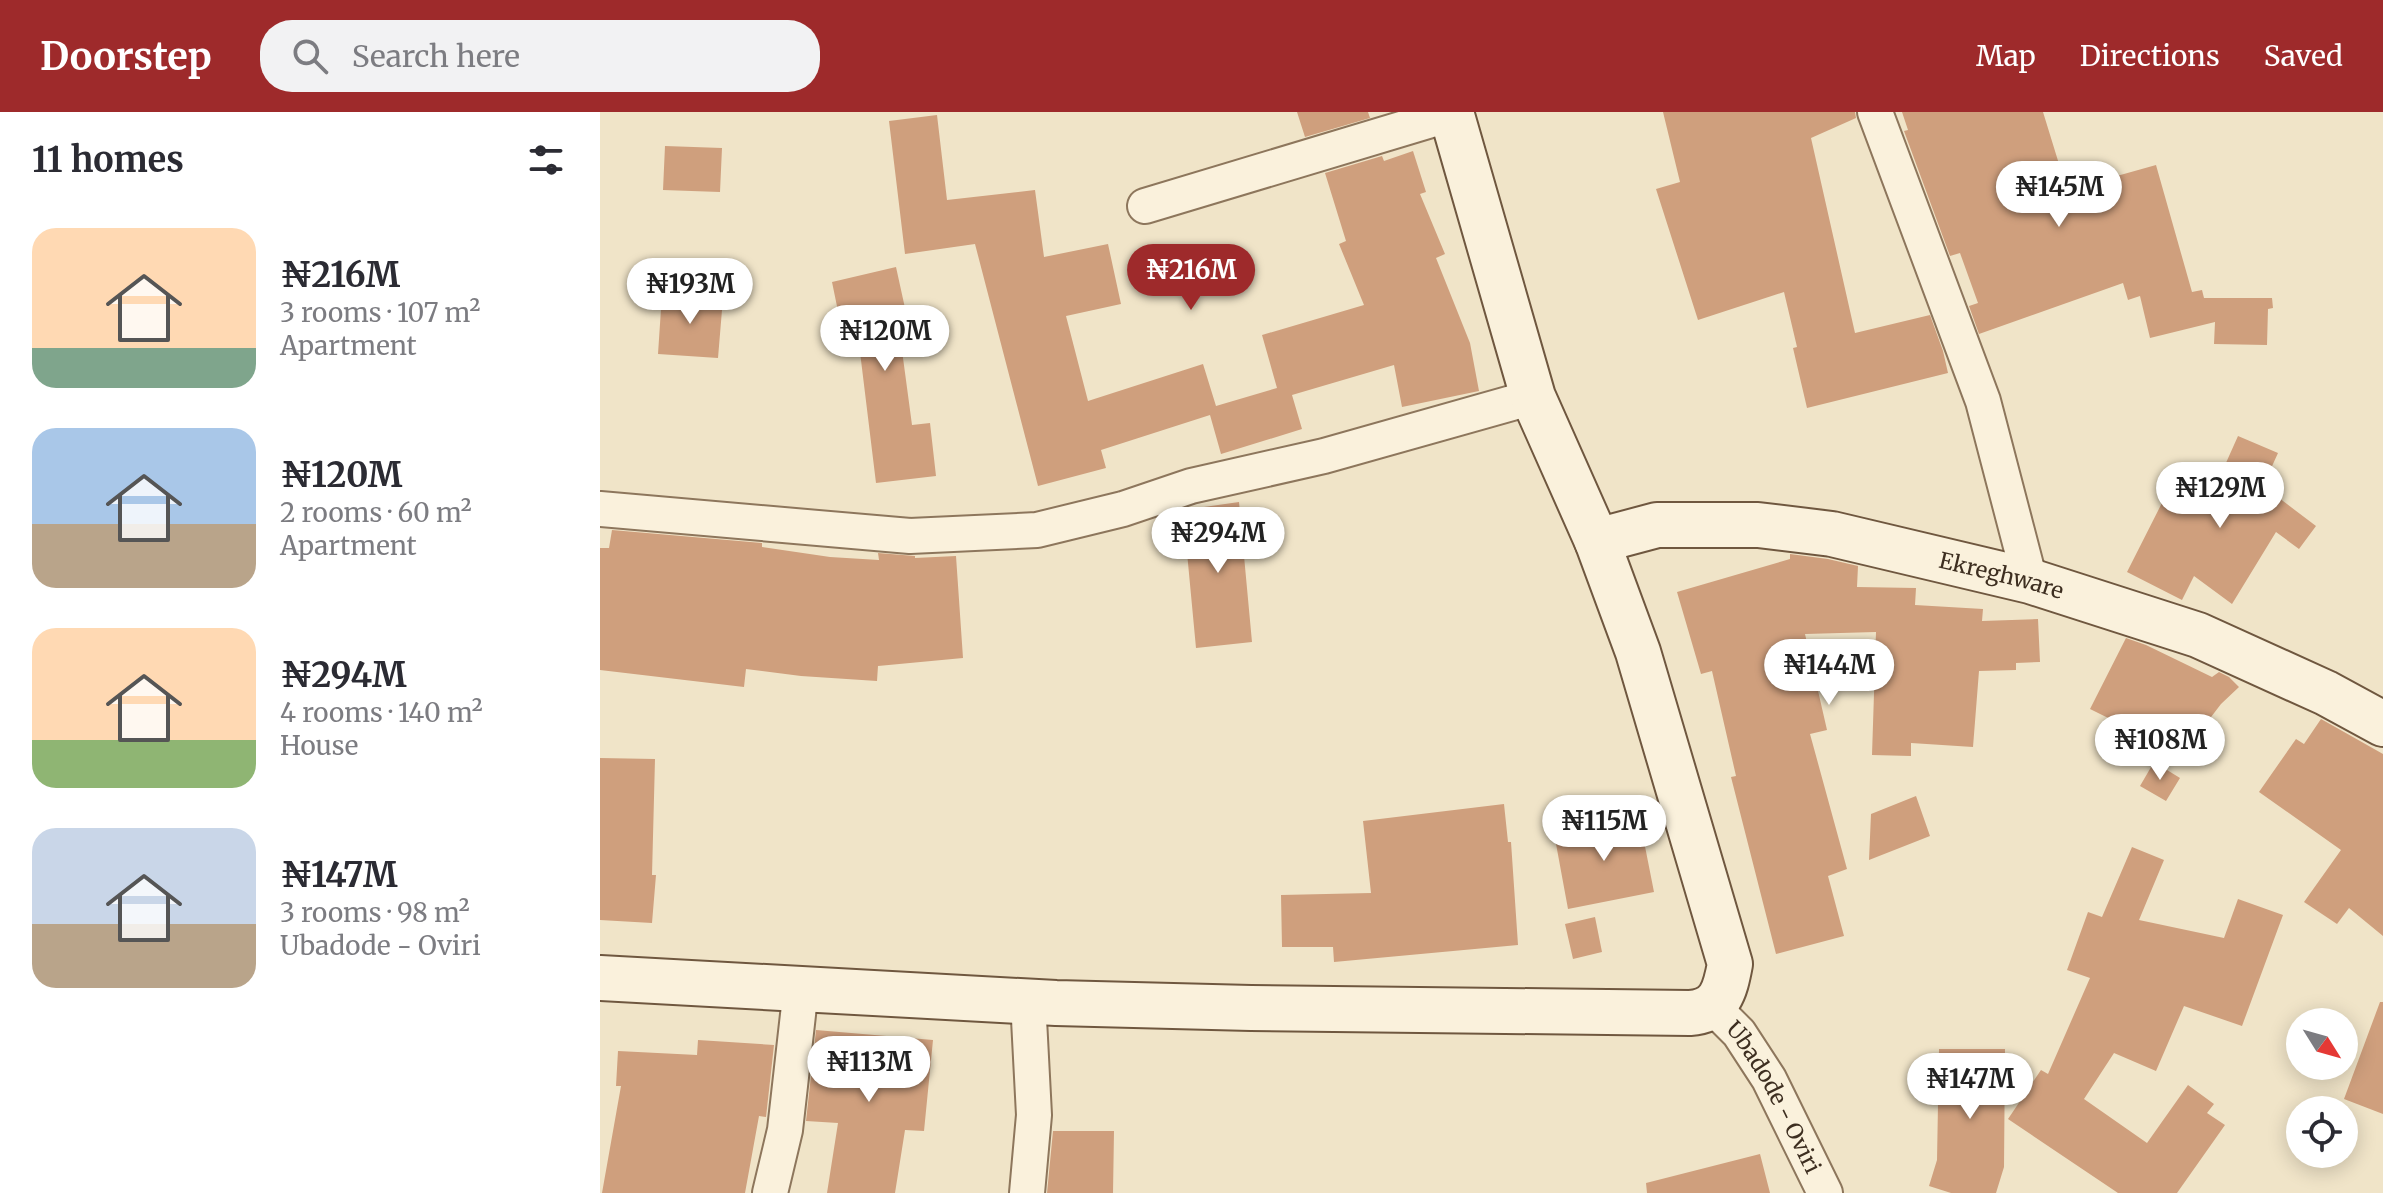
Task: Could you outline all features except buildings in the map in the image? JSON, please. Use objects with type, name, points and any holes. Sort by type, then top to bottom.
[{"type":"street","points":[[1875,112],[1983,401],[2030,581]]},
{"type":"street","points":[[600,978],[1251,1008],[1659,1013],[1703,1012],[1713,1007],[1722,994],[1730,964],[1638,652],[1597,541],[1533,397],[1451,113],[1145,206]]},
{"type":"street","points":[[600,509],[910,536],[1037,530],[1123,509],[1191,486],[1324,456],[1533,397]]},
{"type":"street","name":"Ekreghware","points":[[1597,541],[1657,525],[1758,525],[1832,534],[2030,581],[2198,635],[2326,693],[2383,724]]},
{"type":"street","points":[[770,1193],[785,1130],[801,988]]},
{"type":"street","points":[[1027,1193],[1034,1115],[1028,1000]]},
{"type":"street","name":"Ubadode - Oviri","points":[[1713,1007],[1739,1033],[1769,1079],[1825,1193]]}]
